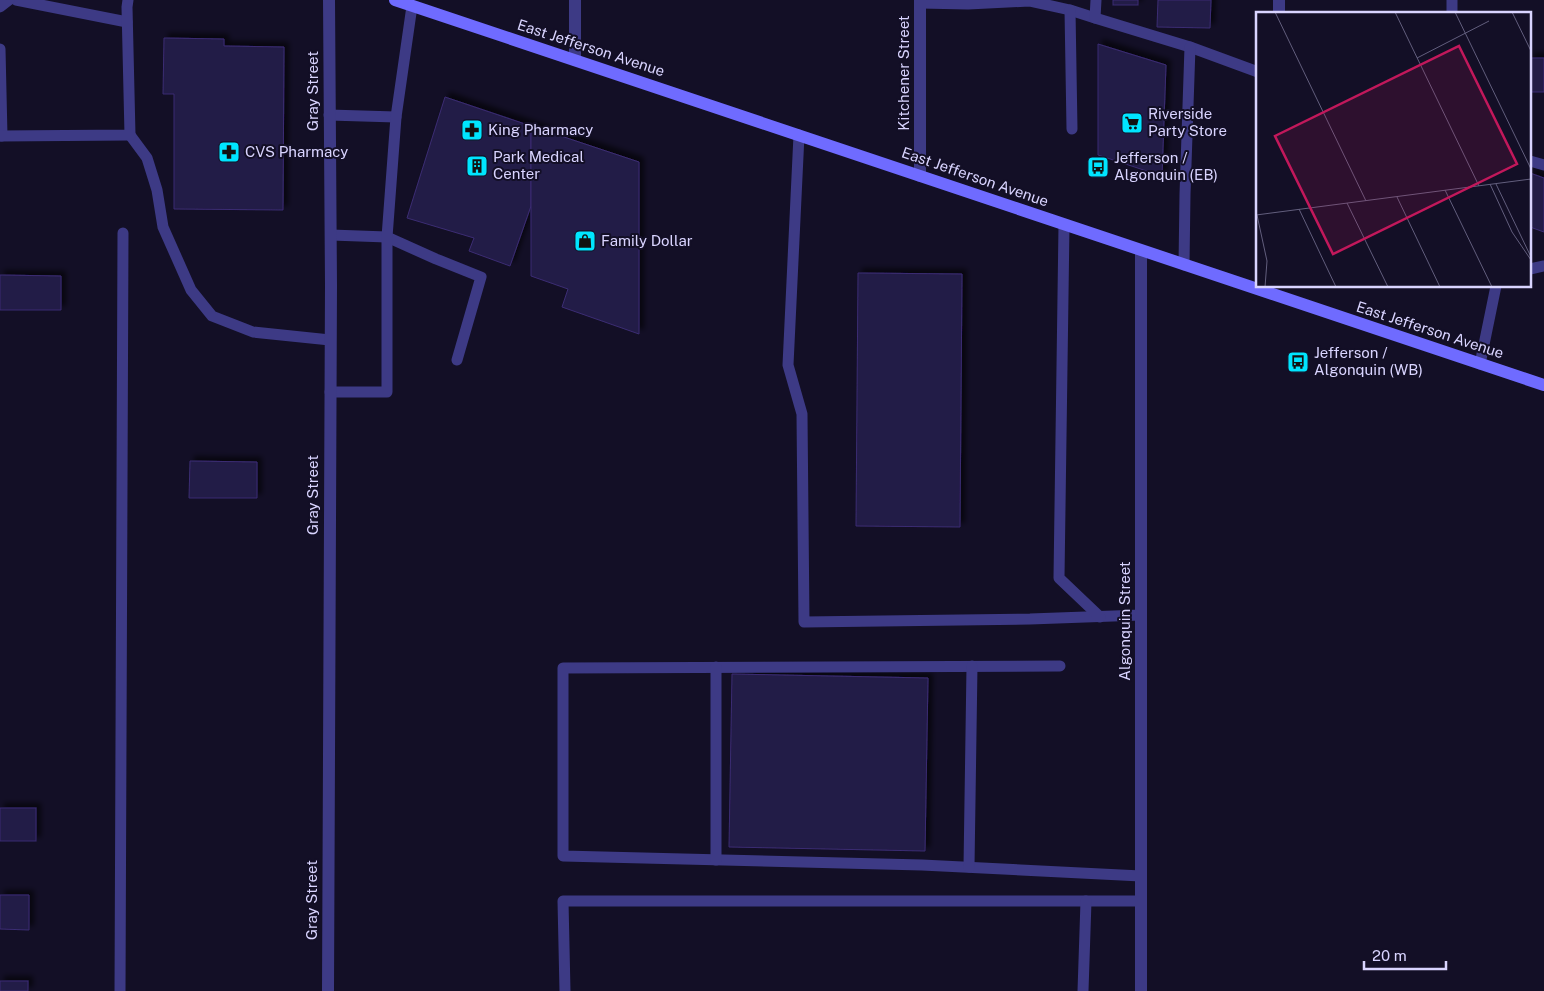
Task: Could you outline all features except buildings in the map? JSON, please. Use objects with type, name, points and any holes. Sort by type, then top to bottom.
[{"type":"main road","name":"East Jefferson Avenue","points":[[395,0],[1184,265],[1256,285]]},
{"type":"main road","name":"East Jefferson Avenue","points":[[1278,291],[1480,364],[1544,385]]},
{"type":"street","name":"Gray Street","points":[[328,991],[329,0]]},
{"type":"street","points":[[575,0],[575,60]]},
{"type":"street","name":"Kitchener Street","points":[[920,1],[920,176]]},
{"type":"street","name":"Algonquin Street","points":[[1141,250],[1141,991]]},
{"type":"lane","points":[[0,7],[9,0]]},
{"type":"lane","points":[[16,0],[127,22]]},
{"type":"lane","points":[[128,0],[130,135],[147,158],[157,190],[163,227],[191,290],[212,316],[253,332],[330,340]]},
{"type":"lane","points":[[1096,0],[1096,18]]},
{"type":"lane","points":[[920,1],[968,4],[1029,1],[1096,18],[1256,71]]},
{"type":"lane","points":[[330,392],[387,392],[387,237],[396,117],[412,6]]},
{"type":"lane","points":[[1070,10],[1072,129]]},
{"type":"lane","points":[[1184,265],[1190,48]]},
{"type":"lane","points":[[0,49],[1,136],[130,135]]},
{"type":"lane","points":[[330,114],[396,117]]},
{"type":"lane","points":[[799,135],[788,365],[802,414],[804,622],[1141,616]]},
{"type":"lane","points":[[1064,225],[1059,578],[1100,617]]},
{"type":"lane","points":[[120,991],[123,233]]},
{"type":"lane","points":[[330,235],[387,237],[481,277],[457,360]]},
{"type":"lane","points":[[1480,364],[1496,288]]},
{"type":"lane","points":[[969,867],[972,666]]},
{"type":"lane","points":[[1060,666],[563,668],[563,856],[969,867],[1141,876]]},
{"type":"lane","points":[[716,667],[716,860]]},
{"type":"lane","points":[[565,991],[563,901],[1141,901]]},
{"type":"lane","points":[[1083,991],[1086,901]]},
{"type":"place","name":"Riverside Party Store","points":[[1132,123]]},
{"type":"place","name":"King Pharmacy","points":[[472,130]]},
{"type":"place","name":"CVS Pharmacy","points":[[229,152]]},
{"type":"place","name":"Park Medical Center","points":[[477,166]]},
{"type":"place","name":"Jefferson / Algonquin (EB)","points":[[1098,167]]},
{"type":"place","name":"Family Dollar","points":[[585,241]]},
{"type":"place","name":"Jefferson / Algonquin (WB)","points":[[1298,362]]}]
